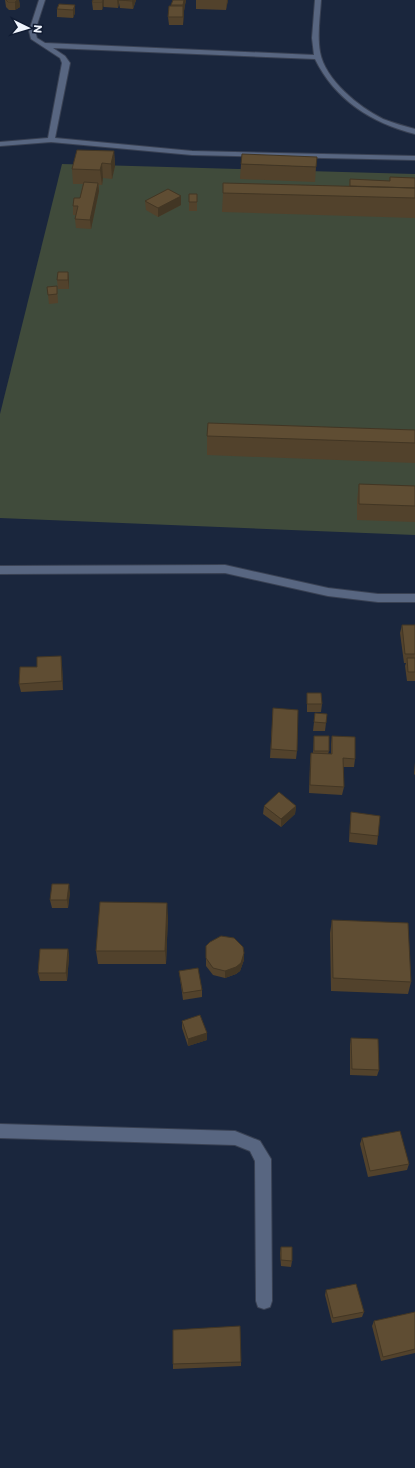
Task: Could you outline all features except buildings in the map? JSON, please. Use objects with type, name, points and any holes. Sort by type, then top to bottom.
[{"type":"street","points":[[42,0],[32,31],[34,40],[63,57],[66,63],[51,140]]},
{"type":"street","points":[[318,0],[316,36],[318,57],[331,81],[349,100],[380,120],[415,132]]},
{"type":"street","points":[[43,46],[318,57]]},
{"type":"street","points":[[0,144],[51,140],[192,153],[415,158]]},
{"type":"street","points":[[0,570],[225,569],[328,592],[378,598],[415,598]]},
{"type":"street","points":[[0,1131],[235,1138],[255,1146],[263,1159],[264,1301]]},
{"type":"green space","points":[[62,164],[415,174],[415,535],[0,518],[0,414]]}]
